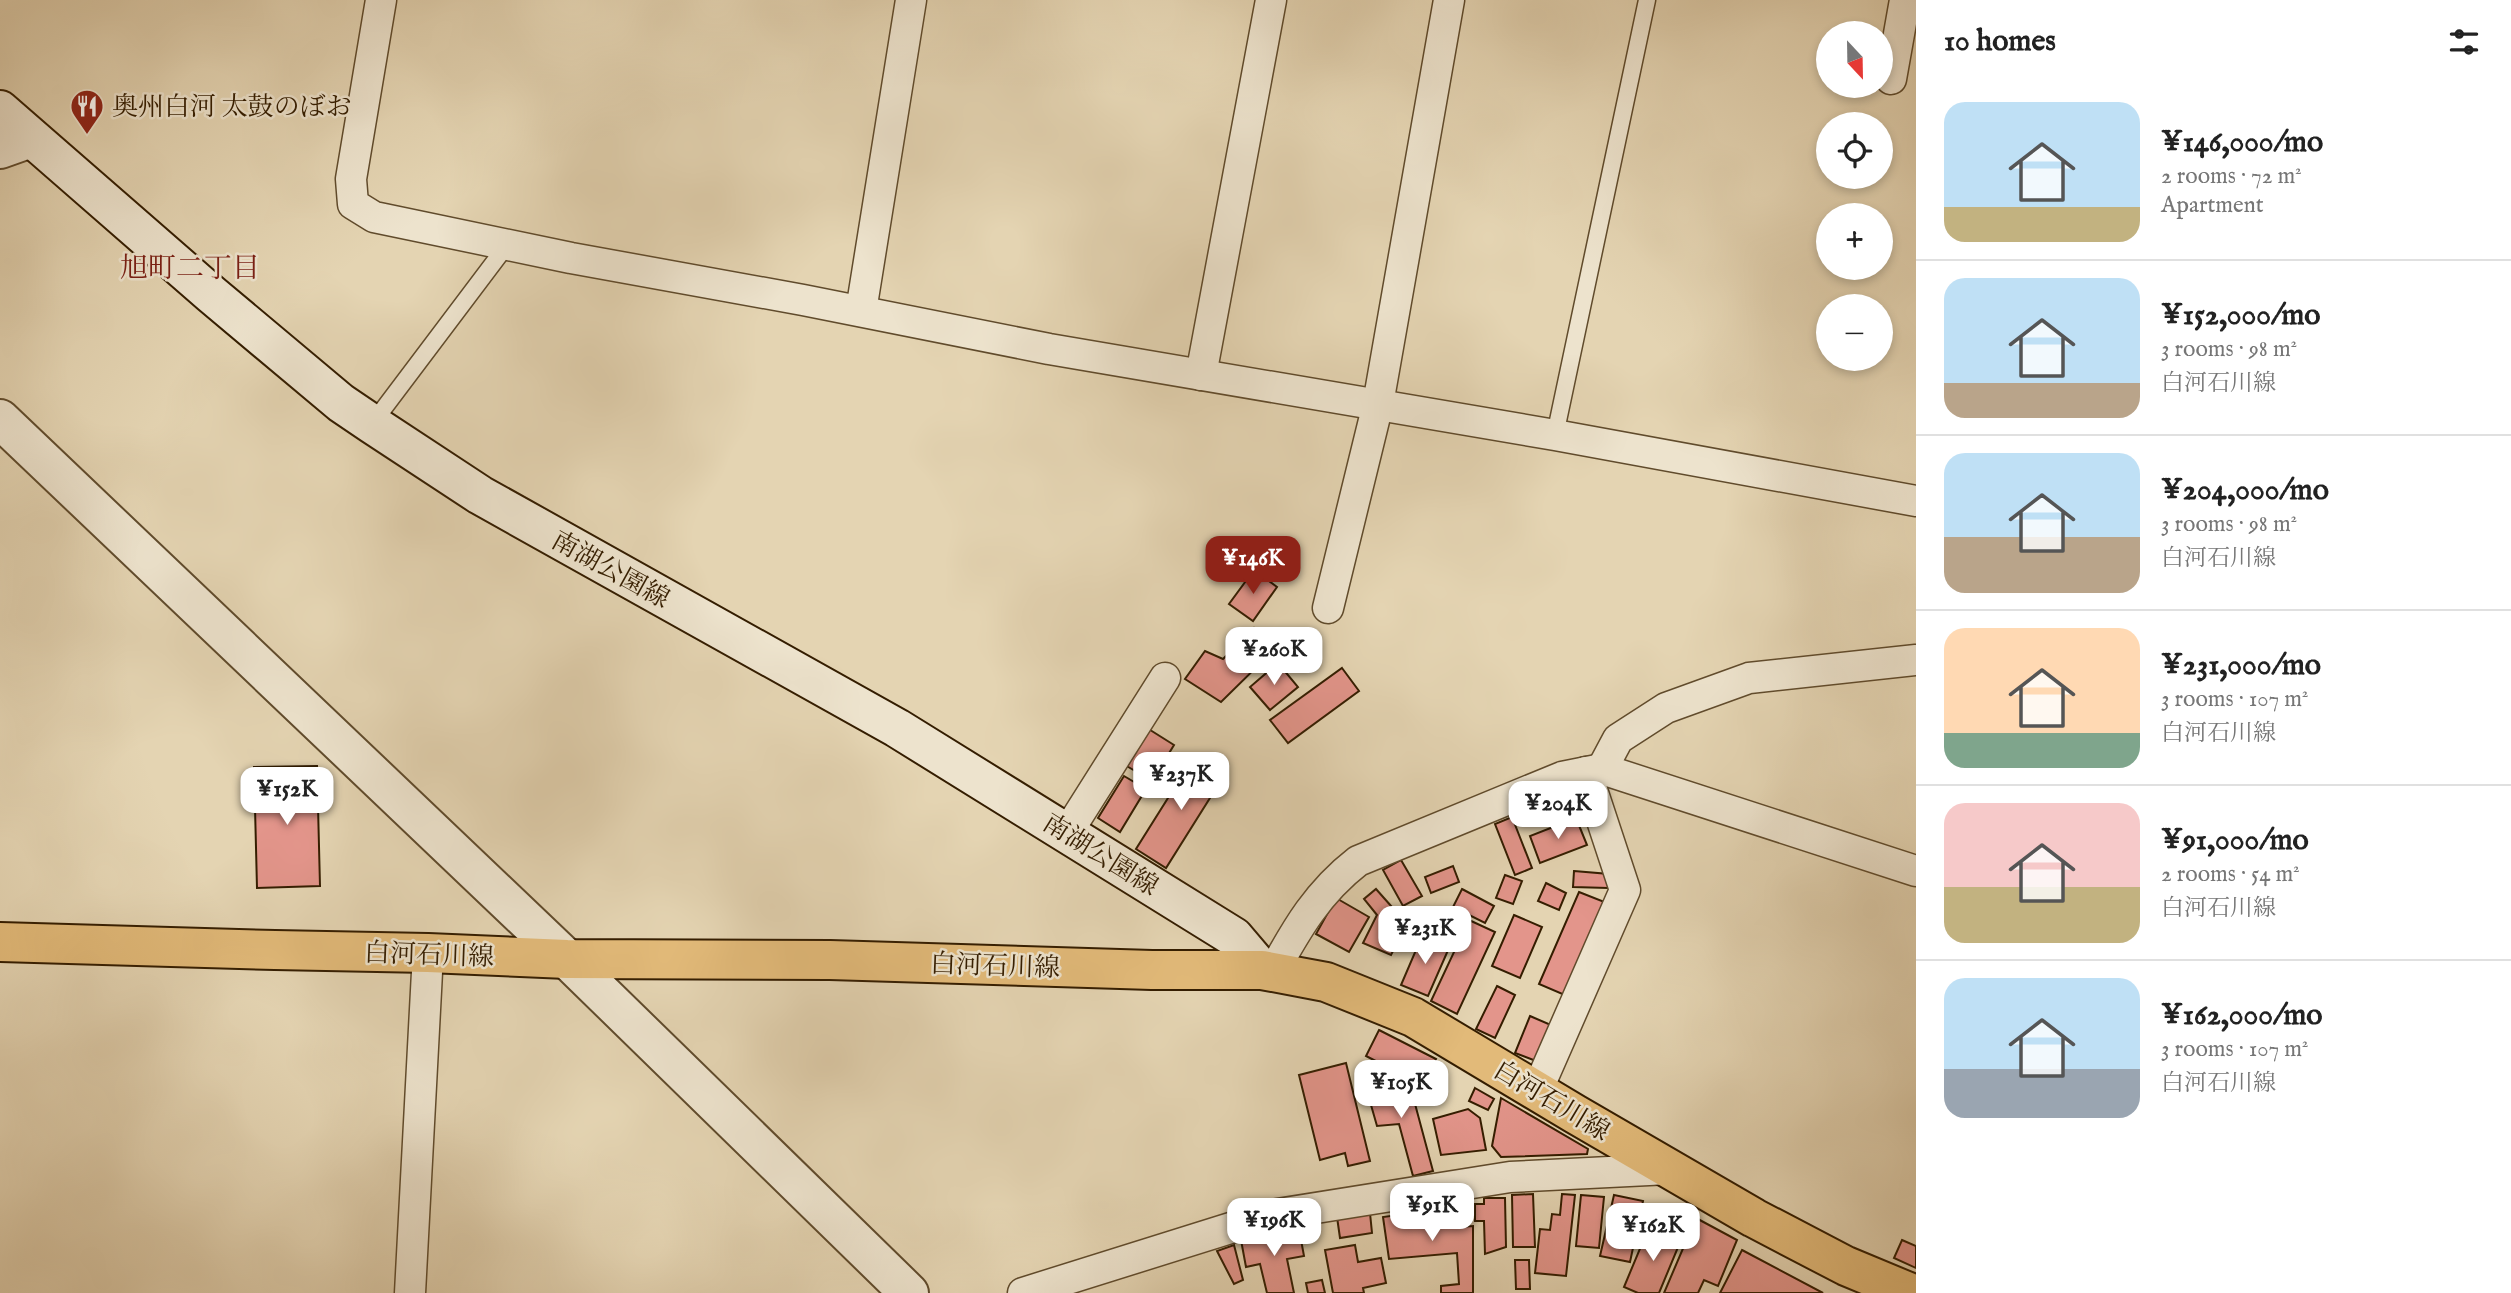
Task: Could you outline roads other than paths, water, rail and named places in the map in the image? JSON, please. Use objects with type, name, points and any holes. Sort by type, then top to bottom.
[{"type":"main road","name":"南湖公園線","points":[[0,110],[16,144],[341,403],[480,495],[897,728],[1234,937],[1267,971]]},
{"type":"main road","points":[[0,419],[567,959],[909,1293]]},
{"type":"main road","name":"白河石川線","points":[[0,942],[567,959],[830,960],[1267,971],[1326,982],[1413,1017],[1669,1169],[1846,1266],[1911,1293]]},
{"type":"street","points":[[381,0],[351,179],[353,204],[374,217],[1049,349],[1555,435],[1916,501]]},
{"type":"street","points":[[861,311],[911,0]]},
{"type":"street","points":[[1201,375],[1271,0]]},
{"type":"street","points":[[1328,608],[1378,404],[1449,0]]},
{"type":"street","points":[[1894,62],[1905,0]]},
{"type":"street","points":[[1594,771],[1618,739],[1666,708],[1749,678],[1916,660]]},
{"type":"street","points":[[1066,833],[1165,678]]},
{"type":"street","points":[[1537,1091],[1625,890],[1594,771]]},
{"type":"street","points":[[1267,971],[1335,878],[1358,861],[1562,777],[1594,771],[1916,870]]},
{"type":"street","points":[[410,1293],[428,953]]},
{"type":"street","points":[[1023,1293],[1272,1215],[1510,1177],[1669,1169]]},
{"type":"lane","points":[[1555,435],[1647,0]]},
{"type":"lane","points":[[372,424],[507,245]]},
{"type":"place","name":"奥州白河 太鼓のぼお","points":[[87,136]]},
{"type":"district","name":"旭町二丁目","points":[[190,267]]}]
